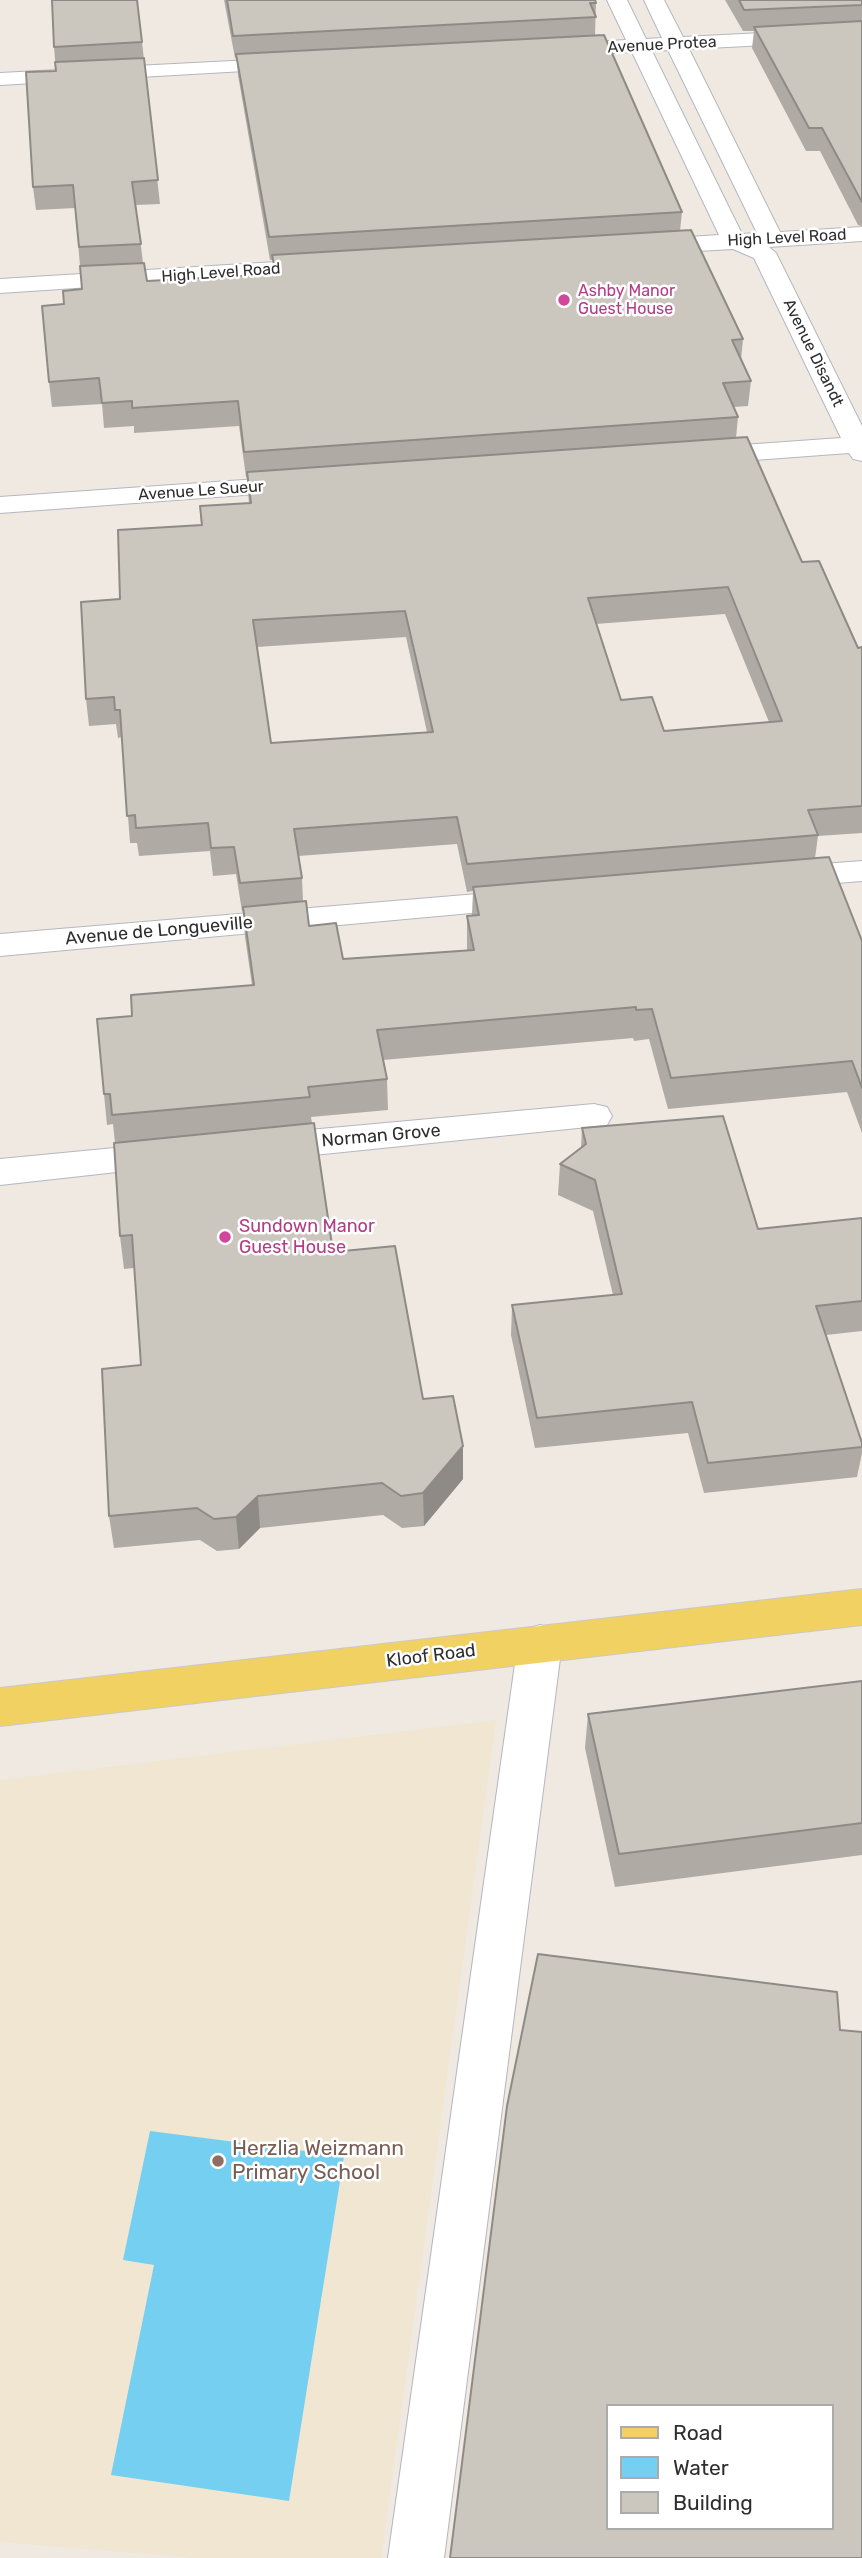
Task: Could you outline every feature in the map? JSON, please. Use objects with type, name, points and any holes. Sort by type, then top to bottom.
[{"type":"main road","name":"Kloof Road","points":[[0,1707],[862,1607]]},
{"type":"street","points":[[617,0],[684,143],[734,241],[768,246]]},
{"type":"street","name":"Avenue Disandt","points":[[654,0],[723,141],[768,246],[861,447]]},
{"type":"street","name":"Avenue Protea","points":[[537,51],[862,34]]},
{"type":"street","points":[[0,79],[316,63]]},
{"type":"street","points":[[684,143],[723,141]]},
{"type":"street","name":"High Level Road","points":[[768,246],[862,234]]},
{"type":"street","name":"High Level Road","points":[[623,248],[734,241]]},
{"type":"street","name":"High Level Road","points":[[0,286],[347,265]]},
{"type":"street","points":[[678,457],[861,447]]},
{"type":"street","name":"Avenue Le Sueur","points":[[0,505],[330,482]]},
{"type":"street","points":[[751,880],[862,871]]},
{"type":"street","name":"Avenue de Longueville","points":[[0,945],[555,897]]},
{"type":"street","name":"Norman Grove","points":[[238,1149],[594,1115]]},
{"type":"street","points":[[0,1172],[197,1153]]},
{"type":"street","points":[[416,2558],[540,1643]]},
{"type":"shaded area","name":"Herzlia Weizmann Primary School","points":[[496,1720],[381,2558],[196,2558],[0,2542],[0,1780]]},
{"type":"water","points":[[150,2131],[344,2156],[289,2501],[111,2475],[154,2265],[123,2260]]},
{"type":"building","points":[[52,0],[137,0],[142,42],[54,47]]},
{"type":"building","points":[[227,0],[595,0],[596,3],[590,3],[596,17],[233,36]]},
{"type":"building","points":[[739,0],[862,0],[862,5],[744,10]]},
{"type":"building","points":[[862,21],[862,202],[822,128],[809,128],[754,27]]},
{"type":"building","points":[[604,35],[682,212],[269,237],[236,54]]},
{"type":"building","points":[[144,58],[158,180],[132,182],[141,244],[79,247],[73,185],[33,187],[26,72],[56,71],[55,62]]},
{"type":"building","points":[[691,230],[743,339],[732,340],[751,381],[723,383],[738,417],[244,452],[238,401],[132,408],[132,401],[102,403],[99,378],[49,382],[42,306],[64,304],[63,291],[82,289],[80,266],[144,263],[147,281],[276,274],[272,255]]},
{"type":"building","points":[[747,437],[802,562],[819,561],[858,648],[862,647],[862,806],[808,810],[818,835],[467,864],[457,817],[294,829],[302,878],[240,883],[234,847],[211,848],[208,823],[136,828],[135,815],[127,816],[120,710],[115,710],[114,697],[86,699],[81,602],[120,599],[118,530],[202,525],[200,506],[251,503],[247,472]],"holes":[[[728,587],[782,721],[664,731],[652,697],[621,700],[588,598]],[[405,611],[433,732],[271,743],[253,620]]]},
{"type":"building","points":[[829,857],[862,941],[862,1088],[852,1061],[671,1078],[652,1009],[636,1010],[636,1007],[377,1030],[387,1079],[308,1087],[310,1097],[112,1115],[110,1094],[104,1094],[97,1019],[132,1016],[131,995],[254,985],[243,907],[306,901],[309,926],[336,923],[343,959],[474,950],[467,916],[479,915],[473,887]]},
{"type":"building","points":[[723,1116],[758,1229],[862,1218],[862,1301],[816,1306],[862,1447],[708,1463],[692,1402],[537,1418],[512,1305],[622,1294],[595,1180],[560,1164],[586,1144],[582,1128]]},
{"type":"building","points":[[314,1123],[333,1252],[395,1246],[423,1399],[453,1396],[463,1446],[423,1493],[401,1496],[382,1483],[258,1496],[236,1517],[214,1519],[197,1508],[109,1516],[102,1369],[141,1365],[132,1235],[120,1236],[114,1143]]},
{"type":"building","points":[[862,1681],[862,1823],[619,1854],[588,1714]]},
{"type":"building","points":[[538,1954],[837,1992],[840,2030],[862,2032],[862,2558],[450,2558],[507,2106]]},
{"type":"place","name":"Ashby Manor Guest House","points":[[564,300]]},
{"type":"place","name":"Sundown Manor Guest House","points":[[225,1237]]},
{"type":"place","name":"Herzlia Weizmann Primary School","points":[[218,2161]]}]
